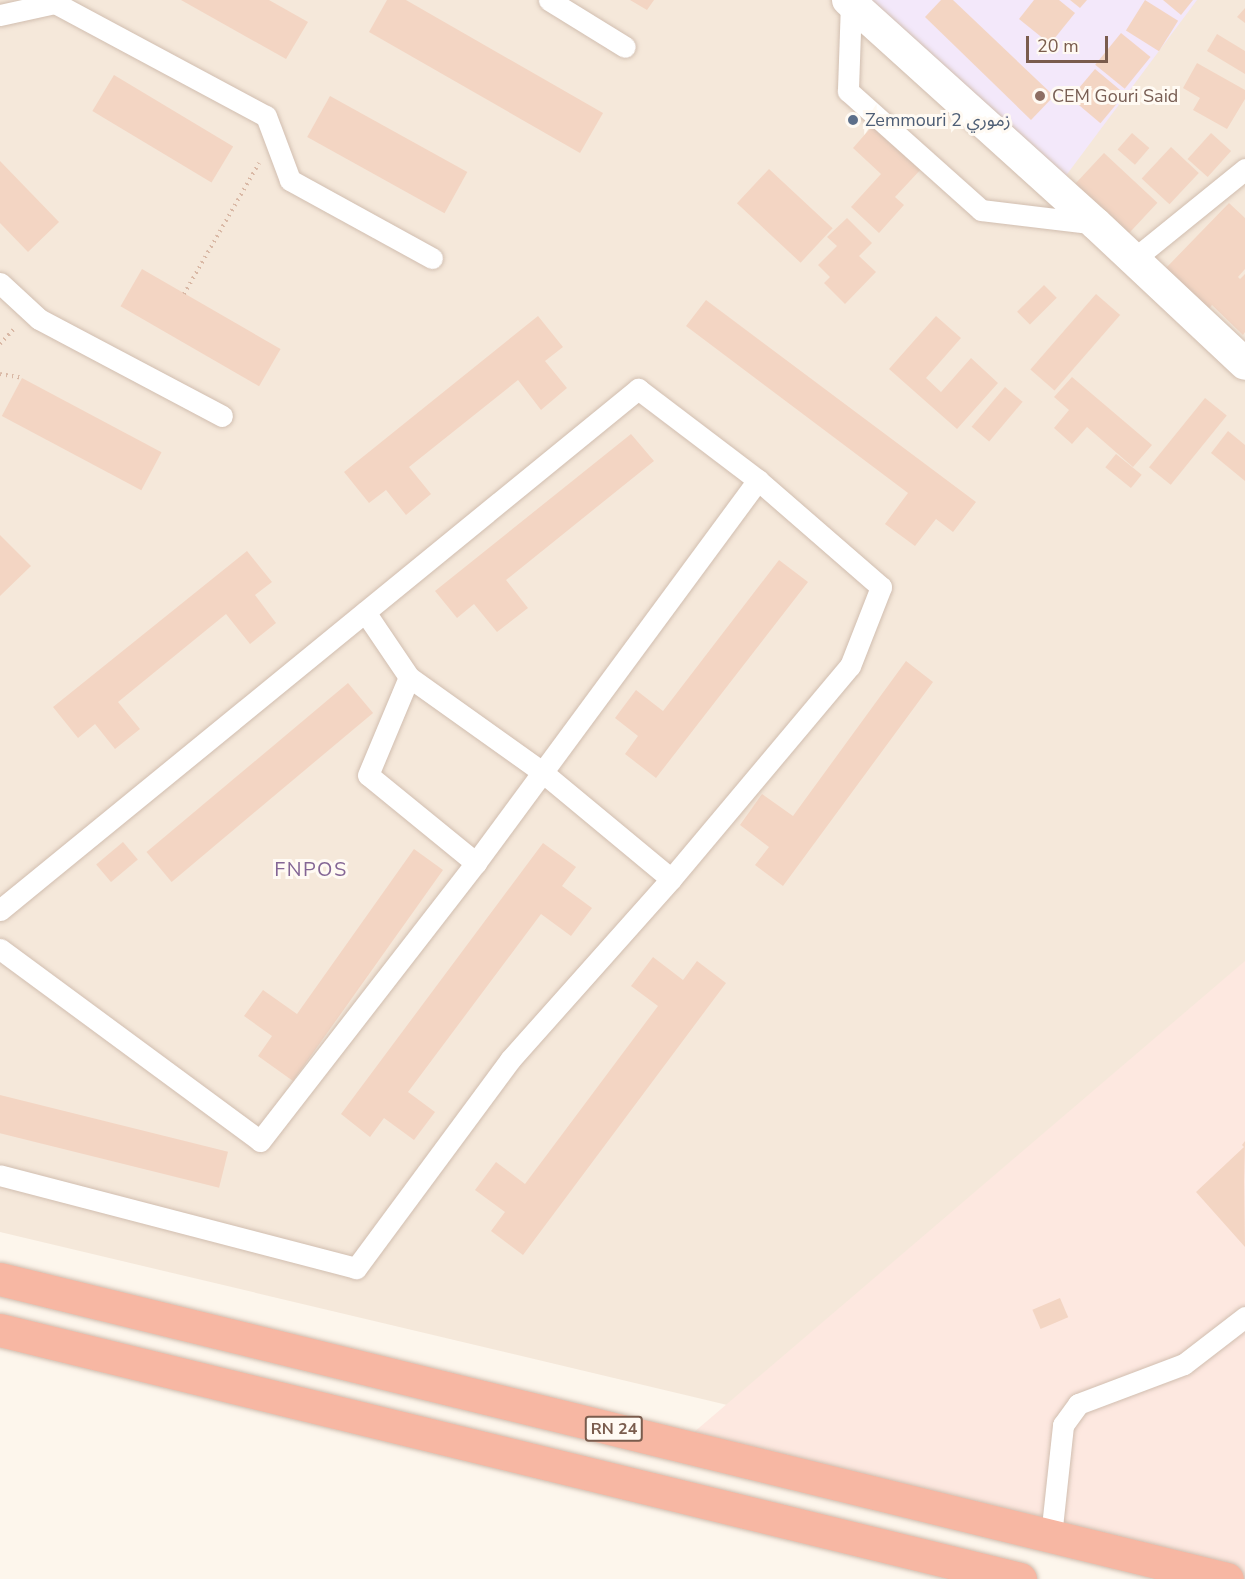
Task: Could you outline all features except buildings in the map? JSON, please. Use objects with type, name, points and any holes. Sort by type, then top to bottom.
[{"type":"highway","name":"RN 24","points":[[0,1279],[1227,1579]]},
{"type":"highway","points":[[0,1330],[1020,1579]]},
{"type":"street","points":[[549,0],[625,47]]},
{"type":"street","points":[[0,15],[54,2],[266,116],[290,180],[432,258]]},
{"type":"street","points":[[849,2],[848,91],[981,210],[1096,224]]},
{"type":"street","points":[[849,2],[1096,224],[1245,364]]},
{"type":"street","points":[[1134,259],[1245,169]]},
{"type":"street","points":[[0,283],[39,319],[222,416]]},
{"type":"street","points":[[0,910],[638,389],[758,480],[881,587],[850,666],[671,879],[510,1060],[356,1268],[0,1175]]},
{"type":"street","points":[[0,949],[260,1141],[476,863],[758,480]]},
{"type":"street","points":[[365,612],[409,677],[542,771],[671,879]]},
{"type":"street","points":[[409,677],[368,775],[476,863]]},
{"type":"street","points":[[1051,1536],[1063,1425],[1078,1404],[1184,1364],[1245,1317]]},
{"type":"path","points":[[183,294],[262,157],[265,166]]},
{"type":"path","points":[[0,344],[19,323]]},
{"type":"path","points":[[0,374],[22,378]]},
{"type":"shaded area","points":[[0,0],[1245,0],[1245,1528],[0,1232]]},
{"type":"shaded area","name":"CEM Gouri Said","points":[[848,0],[1197,0],[1056,189]]},
{"type":"shaded area","points":[[1245,961],[1245,1579],[1227,1579],[679,1445]]},
{"type":"place","name":"CEM Gouri Said","points":[[1040,96]]},
{"type":"place","name":"Zemmouri 2 زموري","points":[[853,120]]},
{"type":"district","name":"FNPOS","points":[[311,869]]}]
